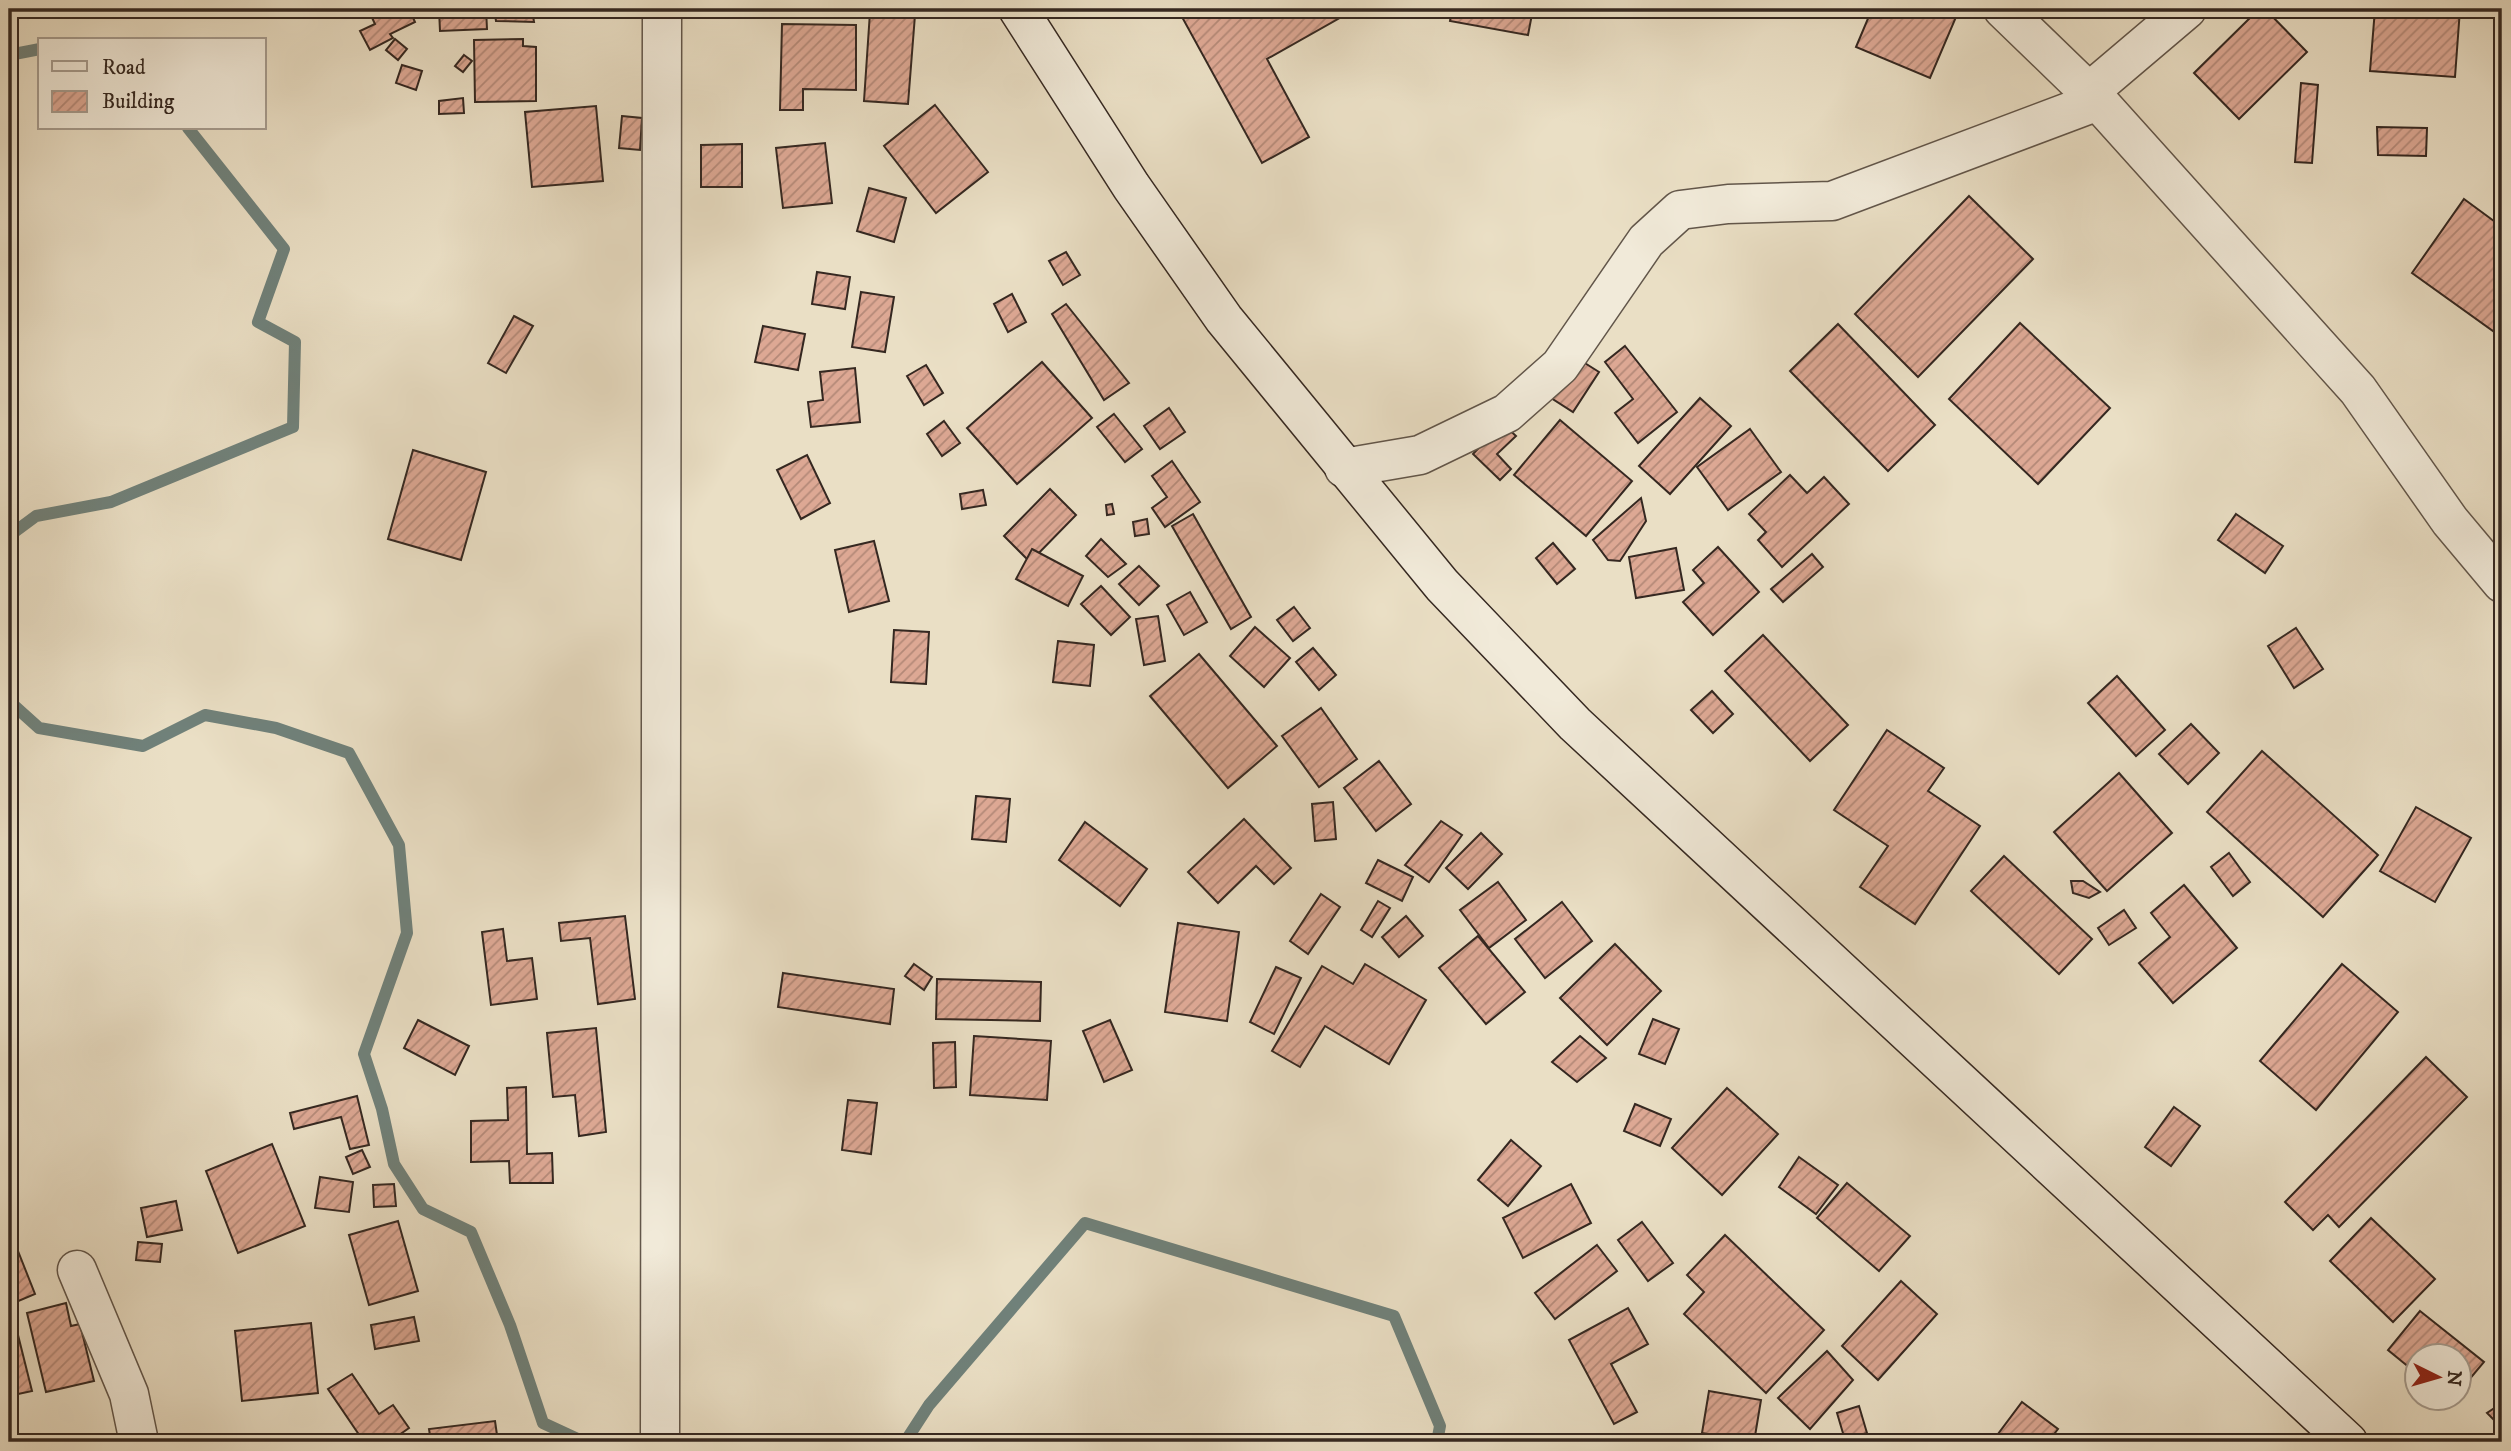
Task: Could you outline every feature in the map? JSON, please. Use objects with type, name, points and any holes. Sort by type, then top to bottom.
[{"type":"street","points":[[660,1442],[662,9]]},
{"type":"street","points":[[1018,9],[1131,186],[1224,319],[1442,585],[1575,724],[2348,1442]]},
{"type":"street","points":[[2003,9],[2093,97],[2358,390],[2450,521],[2502,583]]},
{"type":"street","points":[[1344,468],[1420,455],[1507,413],[1560,366],[1647,241],[1680,210],[1728,204],[1832,201],[2093,97],[2187,9]]},
{"type":"street","points":[[77,1270],[129,1394],[139,1442]]},
{"type":"building","points":[[368,9],[409,9],[415,22],[390,34],[393,38],[370,50],[360,31],[375,24]]},
{"type":"building","points":[[439,9],[486,9],[487,29],[440,31]]},
{"type":"building","points":[[494,9],[532,9],[534,22],[496,21]]},
{"type":"building","points":[[1198,9],[1352,11],[1267,59],[1309,137],[1262,163],[1182,17]]},
{"type":"building","points":[[1452,9],[1533,9],[1528,35],[1450,21]]},
{"type":"building","points":[[1872,9],[1959,10],[1930,78],[1856,47]]},
{"type":"building","points":[[2259,9],[2265,9],[2307,52],[2239,119],[2194,73]]},
{"type":"building","points":[[2375,9],[2460,9],[2455,77],[2370,71]]},
{"type":"building","points":[[870,12],[915,15],[908,104],[864,101]]},
{"type":"building","points":[[782,24],[856,25],[856,90],[803,89],[803,110],[780,110]]},
{"type":"building","points":[[395,39],[407,49],[398,60],[386,50]]},
{"type":"building","points":[[523,39],[523,46],[536,47],[536,101],[475,102],[474,40]]},
{"type":"building","points":[[464,55],[472,61],[463,72],[455,66]]},
{"type":"building","points":[[402,65],[422,71],[416,90],[396,83]]},
{"type":"building","points":[[2301,83],[2318,85],[2312,163],[2295,162]]},
{"type":"building","points":[[463,98],[464,113],[439,114],[439,101]]},
{"type":"building","points":[[935,105],[988,172],[936,213],[884,146]]},
{"type":"building","points":[[596,106],[603,181],[532,187],[525,112]]},
{"type":"building","points":[[622,116],[642,118],[640,150],[619,148]]},
{"type":"building","points":[[2377,127],[2427,128],[2426,156],[2378,155]]},
{"type":"building","points":[[825,143],[832,203],[783,208],[776,148]]},
{"type":"building","points":[[742,144],[742,187],[701,187],[701,145]]},
{"type":"building","points":[[869,188],[906,198],[894,242],[857,231]]},
{"type":"building","points":[[1969,196],[2033,259],[1918,377],[1855,314]]},
{"type":"building","points":[[2464,199],[2502,227],[2502,318],[2493,331],[2412,273]]},
{"type":"building","points":[[1066,252],[1080,275],[1063,285],[1049,261]]},
{"type":"building","points":[[817,272],[850,277],[845,309],[812,304]]},
{"type":"building","points":[[861,292],[894,297],[885,352],[852,347]]},
{"type":"building","points":[[1012,294],[1026,322],[1008,332],[994,304]]},
{"type":"building","points":[[1066,304],[1129,383],[1104,400],[1052,314]]},
{"type":"building","points":[[514,316],[533,326],[506,373],[488,363]]},
{"type":"building","points":[[2020,323],[2110,408],[2038,484],[1949,399]]},
{"type":"building","points":[[1838,324],[1935,425],[1888,471],[1790,371]]},
{"type":"building","points":[[763,326],[805,334],[798,370],[755,362]]},
{"type":"building","points":[[1625,346],[1677,412],[1638,443],[1615,413],[1633,399],[1605,362]]},
{"type":"building","points":[[1580,360],[1599,372],[1573,412],[1548,396]]},
{"type":"building","points":[[1042,362],[1092,418],[1017,484],[967,428]]},
{"type":"building","points":[[926,365],[943,393],[924,405],[907,376]]},
{"type":"building","points":[[855,368],[860,422],[811,427],[808,402],[823,400],[820,372]]},
{"type":"building","points":[[1700,398],[1731,426],[1670,494],[1639,466]]},
{"type":"building","points":[[1169,408],[1185,432],[1160,449],[1144,426]]},
{"type":"building","points":[[1114,414],[1142,449],[1125,462],[1097,427]]},
{"type":"building","points":[[1560,420],[1632,481],[1586,536],[1514,475]]},
{"type":"building","points":[[944,421],[960,443],[942,456],[927,434]]},
{"type":"building","points":[[1502,423],[1516,436],[1497,454],[1511,469],[1500,480],[1473,454]]},
{"type":"building","points":[[1750,429],[1781,472],[1728,510],[1697,467]]},
{"type":"building","points":[[413,450],[486,472],[461,560],[388,539]]},
{"type":"building","points":[[807,455],[830,503],[801,519],[777,470]]},
{"type":"building","points":[[1172,461],[1200,502],[1165,527],[1152,508],[1167,497],[1152,476]]},
{"type":"building","points":[[1790,475],[1807,493],[1824,477],[1849,504],[1782,567],[1758,540],[1766,532],[1749,514]]},
{"type":"building","points":[[1050,489],[1076,515],[1030,562],[1004,536]]},
{"type":"building","points":[[983,490],[986,505],[962,509],[960,494]]},
{"type":"building","points":[[1641,498],[1646,521],[1620,561],[1608,560],[1593,540]]},
{"type":"building","points":[[1112,504],[1114,514],[1107,515],[1106,505]]},
{"type":"building","points":[[1193,514],[1251,617],[1231,629],[1172,526]]},
{"type":"building","points":[[2236,514],[2283,546],[2265,573],[2218,540]]},
{"type":"building","points":[[1147,519],[1149,534],[1135,536],[1133,522]]},
{"type":"building","points":[[1101,539],[1126,564],[1108,577],[1086,556]]},
{"type":"building","points":[[874,541],[889,601],[849,612],[835,550]]},
{"type":"building","points":[[1553,543],[1575,569],[1557,584],[1536,558]]},
{"type":"building","points":[[1718,547],[1759,592],[1713,635],[1683,602],[1704,583],[1693,570]]},
{"type":"building","points":[[1676,548],[1684,590],[1636,598],[1629,557]]},
{"type":"building","points":[[1032,549],[1083,576],[1068,606],[1016,579]]},
{"type":"building","points":[[1812,554],[1823,567],[1783,602],[1771,589]]},
{"type":"building","points":[[1139,566],[1159,586],[1139,605],[1119,584]]},
{"type":"building","points":[[1101,586],[1130,617],[1111,635],[1081,604]]},
{"type":"building","points":[[1190,592],[1207,622],[1184,635],[1167,605]]},
{"type":"building","points":[[1294,607],[1310,628],[1293,641],[1277,620]]},
{"type":"building","points":[[1158,616],[1165,661],[1144,665],[1136,619]]},
{"type":"building","points":[[1255,627],[1290,658],[1264,687],[1230,656]]},
{"type":"building","points":[[2296,628],[2323,669],[2294,688],[2268,646]]},
{"type":"building","points":[[894,630],[929,632],[926,684],[891,682]]},
{"type":"building","points":[[1763,635],[1848,725],[1810,761],[1725,671]]},
{"type":"building","points":[[1058,641],[1094,645],[1090,686],[1053,682]]},
{"type":"building","points":[[1313,648],[1336,675],[1319,690],[1296,662]]},
{"type":"building","points":[[1199,654],[1277,746],[1228,788],[1150,696]]},
{"type":"building","points":[[2117,676],[2165,730],[2136,756],[2088,703]]},
{"type":"building","points":[[1712,691],[1733,714],[1713,733],[1691,710]]},
{"type":"building","points":[[1321,708],[1357,759],[1319,787],[1282,736]]},
{"type":"building","points":[[2191,724],[2219,753],[2188,784],[2159,754]]},
{"type":"building","points":[[1887,730],[1944,768],[1928,791],[1980,826],[1915,924],[1860,887],[1888,846],[1834,810]]},
{"type":"building","points":[[2262,751],[2378,855],[2323,917],[2207,812]]},
{"type":"building","points":[[1379,761],[1411,804],[1376,831],[1344,788]]},
{"type":"building","points":[[2119,773],[2172,833],[2107,891],[2054,832]]},
{"type":"building","points":[[976,796],[1010,799],[1006,842],[972,839]]},
{"type":"building","points":[[1333,802],[1336,839],[1315,841],[1312,804]]},
{"type":"building","points":[[2416,807],[2471,838],[2435,902],[2380,871]]},
{"type":"building","points":[[1244,819],[1291,868],[1274,884],[1256,866],[1218,903],[1188,872]]},
{"type":"building","points":[[1441,821],[1462,835],[1429,882],[1405,865]]},
{"type":"building","points":[[1085,822],[1147,869],[1120,906],[1059,860]]},
{"type":"building","points":[[1481,833],[1502,854],[1468,889],[1446,868]]},
{"type":"building","points":[[2229,853],[2250,882],[2233,896],[2211,867]]},
{"type":"building","points":[[2004,856],[2092,939],[2059,974],[1971,891]]},
{"type":"building","points":[[1378,860],[1413,877],[1402,901],[1366,883]]},
{"type":"building","points":[[2071,881],[2083,881],[2100,892],[2089,898],[2073,893]]},
{"type":"building","points":[[1498,882],[1526,920],[1489,948],[1460,910]]},
{"type":"building","points":[[2184,885],[2237,948],[2173,1003],[2139,963],[2170,937],[2151,913]]},
{"type":"building","points":[[1321,894],[1340,907],[1308,954],[1290,941]]},
{"type":"building","points":[[1378,901],[1390,908],[1372,937],[1361,930]]},
{"type":"building","points":[[1562,902],[1592,941],[1545,978],[1515,939]]},
{"type":"building","points":[[2124,910],[2136,928],[2109,945],[2098,928]]},
{"type":"building","points":[[625,916],[635,999],[598,1004],[590,938],[561,941],[559,923]]},
{"type":"building","points":[[1406,916],[1423,936],[1399,957],[1382,937]]},
{"type":"building","points":[[1178,923],[1239,932],[1227,1021],[1165,1012]]},
{"type":"building","points":[[503,929],[507,961],[532,958],[537,999],[491,1005],[482,932]]},
{"type":"building","points":[[1478,936],[1525,992],[1486,1024],[1439,968]]},
{"type":"building","points":[[1615,944],[1661,991],[1607,1045],[1560,998]]},
{"type":"building","points":[[914,964],[932,977],[924,990],[905,976]]},
{"type":"building","points":[[1365,964],[1426,1000],[1389,1064],[1325,1026],[1300,1067],[1272,1051],[1322,966],[1353,984]]},
{"type":"building","points":[[2342,964],[2398,1012],[2316,1110],[2260,1061]]},
{"type":"building","points":[[1276,967],[1301,978],[1274,1034],[1250,1022]]},
{"type":"building","points":[[783,973],[894,989],[890,1024],[778,1007]]},
{"type":"building","points":[[937,979],[1041,982],[1040,1021],[936,1019]]},
{"type":"building","points":[[1653,1019],[1679,1029],[1665,1064],[1639,1054]]},
{"type":"building","points":[[418,1020],[469,1046],[455,1075],[404,1048]]},
{"type":"building","points":[[1110,1020],[1132,1070],[1104,1082],[1083,1031]]},
{"type":"building","points":[[596,1028],[606,1132],[579,1136],[575,1095],[553,1097],[547,1033]]},
{"type":"building","points":[[974,1036],[1051,1041],[1047,1100],[970,1095]]},
{"type":"building","points":[[1580,1036],[1606,1058],[1577,1082],[1552,1062]]},
{"type":"building","points":[[955,1042],[956,1087],[934,1088],[933,1043]]},
{"type":"building","points":[[2426,1057],[2467,1097],[2339,1227],[2328,1215],[2313,1230],[2285,1202]]},
{"type":"building","points":[[526,1087],[527,1154],[552,1153],[553,1183],[510,1183],[509,1161],[471,1162],[471,1121],[508,1120],[507,1088]]},
{"type":"building","points":[[1727,1088],[1778,1134],[1722,1195],[1672,1148]]},
{"type":"building","points":[[357,1096],[369,1145],[350,1149],[341,1117],[294,1129],[290,1113]]},
{"type":"building","points":[[848,1100],[877,1103],[871,1154],[842,1150]]},
{"type":"building","points":[[1635,1104],[1671,1119],[1660,1146],[1624,1131]]},
{"type":"building","points":[[2174,1107],[2200,1126],[2171,1166],[2145,1147]]},
{"type":"building","points":[[1511,1140],[1541,1166],[1508,1206],[1478,1180]]},
{"type":"building","points":[[272,1144],[305,1226],[238,1253],[206,1171]]},
{"type":"building","points":[[362,1150],[370,1167],[353,1174],[346,1157]]},
{"type":"building","points":[[1799,1157],[1838,1185],[1816,1214],[1779,1187]]},
{"type":"building","points":[[320,1177],[353,1182],[349,1212],[315,1208]]},
{"type":"building","points":[[1847,1183],[1910,1236],[1879,1271],[1817,1218]]},
{"type":"building","points":[[394,1184],[396,1206],[374,1207],[373,1185]]},
{"type":"building","points":[[1571,1184],[1591,1223],[1523,1258],[1503,1218]]},
{"type":"building","points":[[176,1201],[182,1230],[147,1237],[141,1208]]},
{"type":"building","points":[[2371,1218],[2435,1279],[2393,1322],[2330,1261]]},
{"type":"building","points":[[398,1221],[418,1291],[369,1305],[349,1235]]},
{"type":"building","points":[[1642,1222],[1673,1263],[1648,1281],[1618,1240]]},
{"type":"building","points":[[1725,1235],[1824,1330],[1766,1393],[1684,1314],[1704,1292],[1687,1275]]},
{"type":"building","points":[[138,1242],[162,1244],[160,1262],[136,1260]]},
{"type":"building","points":[[1597,1245],[1617,1271],[1555,1319],[1535,1293]]},
{"type":"building","points":[[18,1251],[35,1294],[9,1305],[9,1254]]},
{"type":"building","points":[[1901,1281],[1937,1314],[1878,1380],[1842,1346]]},
{"type":"building","points":[[66,1303],[71,1326],[80,1324],[94,1381],[46,1392],[27,1313]]},
{"type":"building","points":[[1628,1308],[1648,1344],[1611,1364],[1637,1412],[1614,1424],[1569,1340]]},
{"type":"building","points":[[2420,1311],[2459,1342],[2402,1342],[2402,1362],[2388,1350]]},
{"type":"building","points":[[13,1315],[32,1391],[9,1396],[9,1316]]},
{"type":"building","points":[[414,1317],[419,1341],[375,1349],[371,1325]]},
{"type":"building","points":[[311,1323],[318,1393],[242,1401],[235,1331]]},
{"type":"building","points":[[1827,1351],[1853,1380],[1810,1429],[1778,1398]]},
{"type":"building","points":[[2472,1352],[2484,1362],[2472,1376]]},
{"type":"building","points":[[352,1374],[379,1414],[393,1405],[409,1428],[389,1442],[364,1442],[328,1389]]},
{"type":"building","points":[[1709,1391],[1761,1400],[1754,1442],[1702,1433]]},
{"type":"building","points":[[2022,1402],[2058,1429],[2048,1442],[1992,1442]]},
{"type":"building","points":[[2502,1403],[2502,1428],[2487,1413]]},
{"type":"building","points":[[1859,1406],[1867,1433],[1845,1440],[1837,1413]]},
{"type":"building","points":[[495,1421],[498,1442],[431,1442],[429,1429]]},
{"type":"building","points":[[1701,1434],[1705,1442],[1685,1442]]},
{"type":"waterway","points":[[9,55],[38,49]]},
{"type":"waterway","points":[[9,536],[36,516],[111,502],[293,427],[295,342],[258,322],[284,249],[190,130]]},
{"type":"waterway","points":[[9,701],[39,728],[143,746],[205,715],[276,728],[349,753],[399,845],[407,933],[364,1054],[382,1109],[394,1164],[423,1209],[471,1232],[510,1325],[543,1423],[584,1442]]},
{"type":"waterway","points":[[905,1442],[929,1405],[1085,1223],[1394,1316],[1440,1426],[1437,1442]]}]
